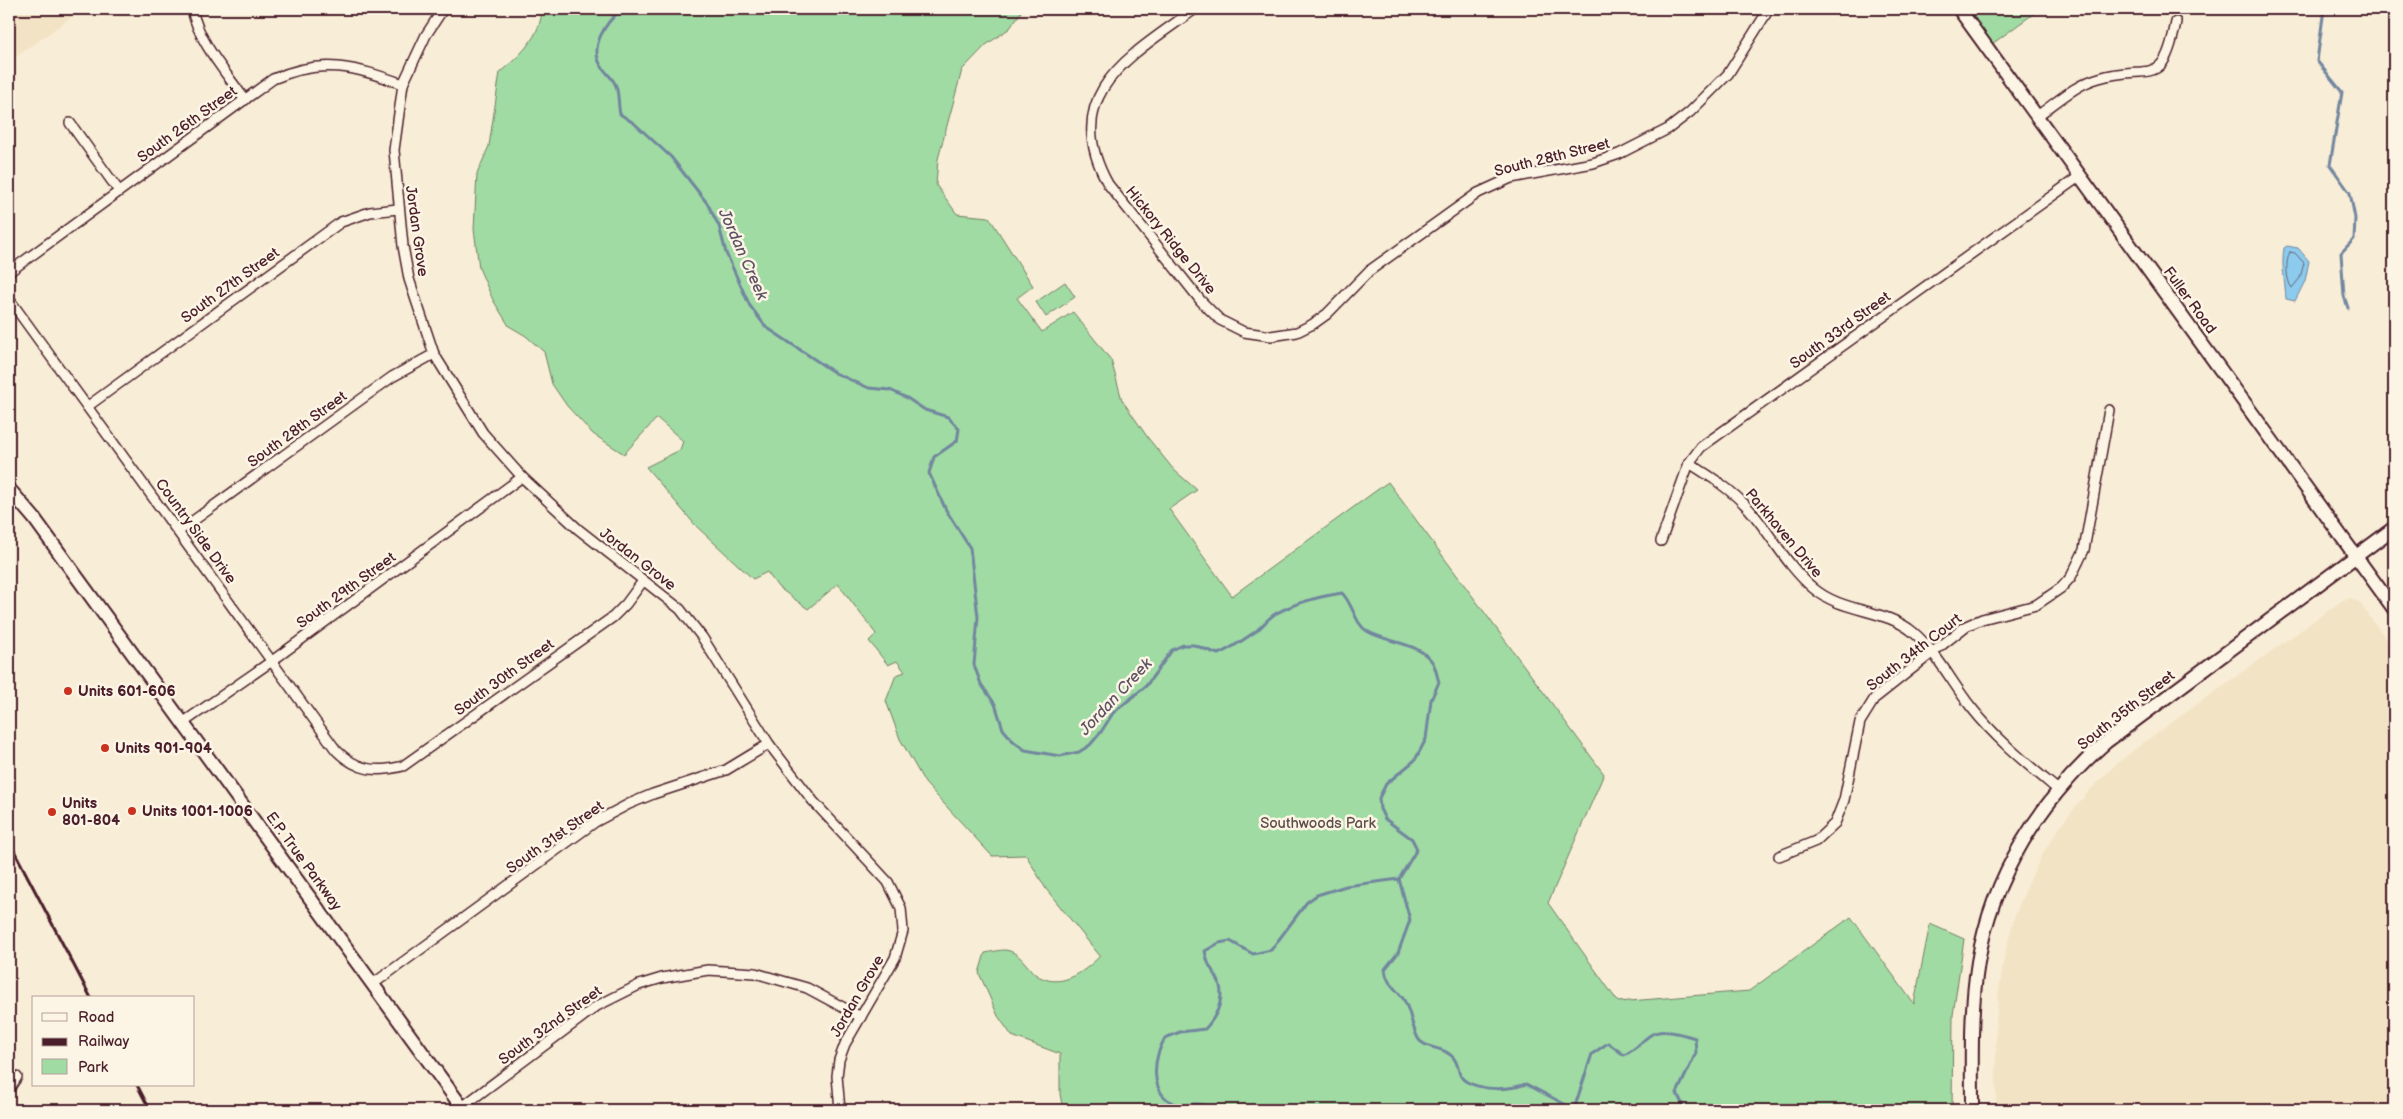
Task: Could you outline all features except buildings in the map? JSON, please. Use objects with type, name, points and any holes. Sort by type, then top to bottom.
[{"type":"street","points":[[192,9],[196,27],[245,100]]},
{"type":"street","name":"Jordan Grove","points":[[443,9],[426,35],[403,84],[394,150],[398,209],[409,279],[434,354],[483,433],[522,477],[578,529],[680,609],[702,637],[769,744],[813,801],[888,882],[902,913],[903,931],[895,958],[845,1044],[839,1060],[837,1076],[840,1110]]},
{"type":"street","name":"Hickory Ridge Drive","points":[[1196,9],[1124,61],[1111,75],[1098,98],[1092,129],[1093,148],[1098,167],[1108,184],[1201,301],[1220,320],[1244,332],[1271,336],[1297,332]]},
{"type":"street","name":"South 28th Street","points":[[1297,332],[1327,314],[1369,270],[1478,193],[1511,178],[1593,163],[1619,154],[1668,129],[1703,100],[1728,74],[1769,9]]},
{"type":"street","name":"Fuller Road","points":[[1959,9],[2394,609]]},
{"type":"street","points":[[2037,116],[2080,86],[2098,78],[2148,72],[2163,64],[2171,50],[2176,22]]},
{"type":"street","name":"South 26th Street","points":[[9,272],[273,79],[294,70],[337,65],[369,72],[403,84]]},
{"type":"street","points":[[70,123],[119,191]]},
{"type":"street","name":"South 33rd Street","points":[[1660,541],[1689,463],[1701,447],[2080,176]]},
{"type":"street","name":"South 27th Street","points":[[88,406],[341,222],[370,212],[398,209]]},
{"type":"street","name":"Country Side Drive","points":[[9,299],[336,750],[346,760],[369,769]]},
{"type":"street","name":"South 28th Street","points":[[179,531],[385,382],[434,354]]},
{"type":"street","name":"South 34th Court","points":[[1779,856],[1816,841],[1835,823],[1844,800],[1857,733],[1866,709],[1884,688],[1966,626],[1982,619],[2028,607],[2049,598],[2071,577],[2084,550],[2110,410]]},
{"type":"street","name":"Parkhaven Drive","points":[[1689,463],[1717,481],[1748,508],[1802,578],[1827,599],[1843,606],[1890,619],[1912,632],[1931,653],[1992,732],[2058,790]]},
{"type":"street","name":"South 29th Street","points":[[184,722],[272,661],[522,477]]},
{"type":"street","name":"E.P. True Parkway","points":[[9,489],[34,518],[184,722],[463,1108]]},
{"type":"street","name":"South 35th Street","points":[[1972,1110],[1974,994],[1985,932],[1994,902],[2013,860],[2032,827],[2058,790],[2114,736],[2394,528]]},
{"type":"street","name":"South 30th Street","points":[[369,769],[381,771],[403,766],[422,754],[613,617],[626,604],[642,581]]},
{"type":"street","name":"South 31st Street","points":[[373,984],[595,822],[628,804],[653,794],[726,770],[769,744]]},
{"type":"street","name":"South 32nd Street","points":[[463,1108],[597,1006],[632,988],[662,978],[708,970],[755,973],[807,988],[861,1016]]},
{"type":"street","points":[[9,1089],[17,1077]]},
{"type":"shaded area","points":[[9,9],[83,9],[9,62]]},
{"type":"shaded area","points":[[2351,598],[2360,603],[2394,650],[2394,1110],[1996,1110],[1996,1023],[2005,953],[2014,918],[2028,884],[2044,851],[2065,820],[2088,792],[2114,766],[2143,743],[2343,600]]},
{"type":"green space","name":"Southwoods Park","points":[[542,9],[1023,9],[1010,28],[986,45],[962,70],[938,159],[936,185],[957,214],[989,217],[1033,286],[1017,298],[1042,332],[1073,312],[1111,360],[1122,400],[1148,438],[1174,470],[1197,490],[1169,509],[1232,596],[1388,482],[1604,774],[1548,903],[1618,1002],[1749,991],[1851,917],[1914,1004],[1930,924],[1964,939],[1953,1015],[1952,1110],[1063,1110],[1060,1094],[1060,1054],[1012,1036],[998,1016],[979,973],[985,953],[1005,950],[1014,953],[1022,959],[1035,974],[1053,981],[1070,978],[1078,974],[1100,956],[1046,889],[1026,855],[992,856],[925,783],[900,739],[886,701],[896,675],[905,672],[897,661],[888,665],[869,641],[876,634],[838,584],[808,609],[778,587],[767,572],[753,579],[696,526],[646,467],[680,450],[683,441],[657,418],[624,454],[593,434],[567,406],[552,384],[544,352],[526,336],[509,326],[493,300],[479,268],[474,229],[477,174],[489,146],[500,72],[522,52],[534,37],[541,19]]},
{"type":"green space","points":[[1966,9],[2040,9],[1992,44]]},
{"type":"green space","points":[[1065,282],[1075,297],[1046,317],[1036,302]]},
{"type":"water","points":[[2287,246],[2298,248],[2309,261],[2305,281],[2295,301],[2286,299],[2283,261],[2284,248]]},
{"type":"waterway","name":"Jordan Creek","points":[[622,9],[605,28],[598,43],[597,51],[602,67],[615,83],[620,114],[635,124],[671,157],[707,203],[719,226],[726,253],[750,306],[766,327],[835,373],[869,388],[890,390],[925,410],[948,417],[959,429],[957,441],[934,457],[929,473],[946,510],[970,548],[978,617],[974,665],[981,684],[995,704],[1003,729],[1013,741],[1025,750],[1060,756],[1079,752],[1090,745],[1113,713],[1146,686],[1172,650],[1183,645],[1194,645],[1218,654],[1258,630],[1272,616],[1291,606],[1308,600],[1342,593],[1363,628],[1375,635],[1420,651],[1433,663],[1439,682],[1431,700],[1426,739],[1415,760],[1386,784],[1379,798],[1380,809],[1385,819],[1412,839],[1417,849],[1399,879]]},
{"type":"waterway","points":[[2324,9],[2317,61],[2342,92],[2330,165],[2350,193],[2355,218],[2354,239],[2341,253],[2344,296],[2348,308]]},
{"type":"waterway","points":[[1399,879],[1410,920],[1398,953],[1385,969],[1387,979],[1404,1000],[1419,1040],[1422,1043],[1447,1052],[1457,1063],[1460,1075],[1464,1080],[1474,1085],[1489,1088],[1504,1088],[1526,1084],[1574,1109],[1592,1054],[1608,1043],[1624,1055],[1654,1033],[1672,1032],[1695,1038],[1696,1053],[1677,1093],[1685,1110]]},
{"type":"waterway","name":"Jordan Creek","points":[[1218,1110],[1199,1104],[1180,1106],[1168,1100],[1161,1093],[1157,1085],[1156,1075],[1158,1056],[1165,1038],[1180,1032],[1205,1029],[1214,1017],[1220,1004],[1221,990],[1205,951],[1219,943],[1230,941],[1253,954],[1271,950],[1307,902],[1317,895],[1346,886],[1399,879]]},
{"type":"railway","points":[[9,841],[90,996]]},
{"type":"railway","points":[[138,1086],[150,1110]]},
{"type":"place","name":"Units 601-606","points":[[68,691]]},
{"type":"place","name":"Units 901-904","points":[[105,748]]},
{"type":"place","name":"Units 1001-1006","points":[[132,811]]},
{"type":"place","name":"Units 801-804","points":[[52,812]]}]
